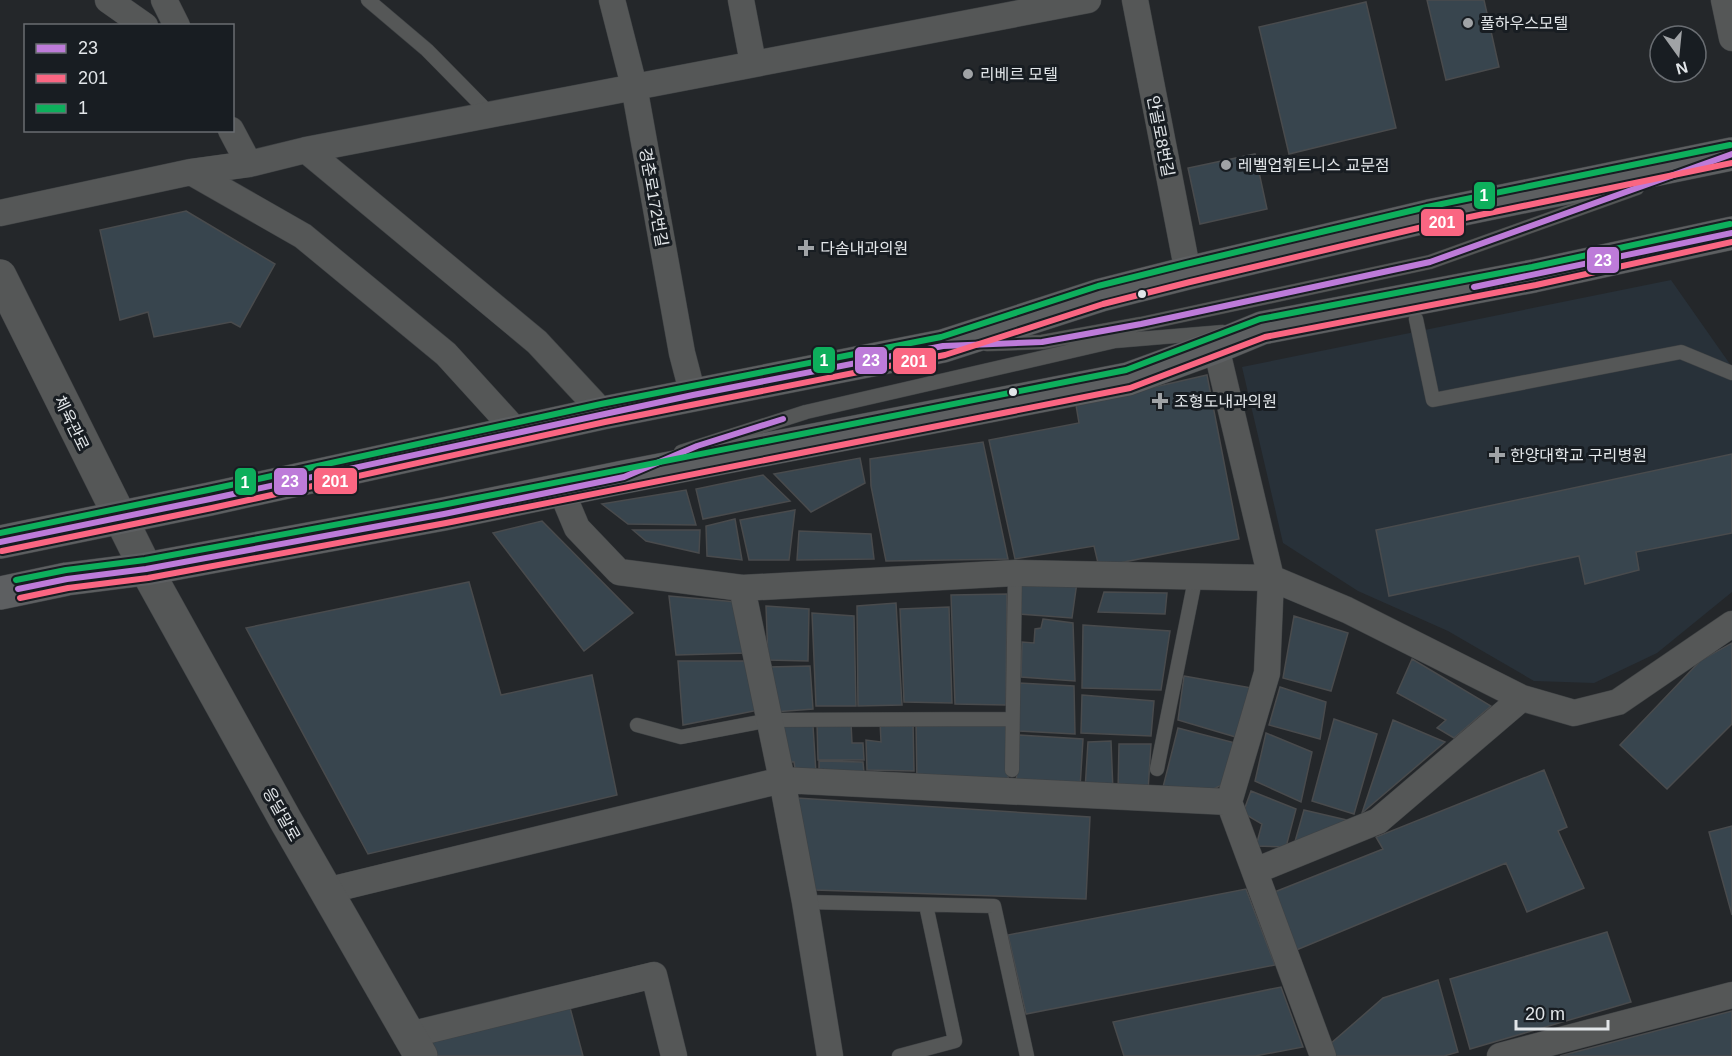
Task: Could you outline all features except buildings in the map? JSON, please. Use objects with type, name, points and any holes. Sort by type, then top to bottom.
[{"type":"main road","points":[[0,542],[603,413],[944,346],[1101,295],[1188,273],[1429,216],[1732,154]]},
{"type":"main road","points":[[0,593],[67,579],[146,569],[1128,379],[1262,328],[1534,276],[1732,233]]},
{"type":"street","points":[[108,0],[142,24]]},
{"type":"street","points":[[165,0],[176,24]]},
{"type":"street","name":"경춘로172번길","points":[[612,0],[634,86],[682,353],[693,395]]},
{"type":"street","points":[[741,0],[753,63]]},
{"type":"street","points":[[0,213],[191,172],[249,164],[306,150],[490,114],[1088,0]]},
{"type":"street","name":"안골로8번길","points":[[1135,0],[1188,273]]},
{"type":"street","points":[[1724,0],[1732,38]]},
{"type":"street","points":[[232,132],[249,164]]},
{"type":"street","points":[[306,150],[537,342],[603,413]]},
{"type":"street","points":[[191,172],[303,237],[446,354],[517,432]]},
{"type":"street","name":"체육관로","points":[[0,276],[146,569]]},
{"type":"street","points":[[1216,347],[1271,578],[1267,673],[1229,802],[1323,1056]]},
{"type":"street","points":[[561,490],[577,528],[619,572],[742,588],[1015,573],[1271,578],[1347,610],[1522,698],[1574,713],[1618,702],[1732,624]]},
{"type":"street","name":"응달말로","points":[[146,569],[415,1046]]},
{"type":"street","points":[[742,588],[805,902],[830,1056]]},
{"type":"street","points":[[1255,871],[1378,821],[1522,698]]},
{"type":"street","points":[[326,891],[782,780],[1229,802]]},
{"type":"street","points":[[415,1046],[654,975],[674,1056]]},
{"type":"street","points":[[1500,1056],[1732,995]]},
{"type":"lane","points":[[368,0],[427,50],[490,114]]},
{"type":"lane","points":[[944,346],[1042,342],[1141,324],[1430,262],[1732,154]]},
{"type":"lane","points":[[1416,319],[1433,400],[1681,352],[1732,373]]},
{"type":"lane","points":[[624,477],[697,446],[806,412],[1115,341],[1262,328]]},
{"type":"lane","points":[[1012,770],[1015,573]]},
{"type":"lane","points":[[1158,769],[1196,575]]},
{"type":"lane","points":[[637,725],[681,737],[770,720],[1012,719]]},
{"type":"lane","points":[[805,902],[994,906],[1027,1056]]},
{"type":"lane","points":[[899,1056],[955,1041],[926,905]]},
{"type":"shaded area","name":"한양대학교 구리병원","points":[[1671,280],[1732,367],[1732,592],[1657,653],[1594,683],[1534,681],[1448,631],[1358,591],[1283,543],[1242,367]]},
{"type":"transit line","name":"1","points":[[0,533],[601,404],[941,337],[1098,286],[1186,264],[1427,207],[1730,145]]},
{"type":"transit line","name":"23","points":[[0,542],[693,395],[943,346],[1042,342],[1141,324],[1430,262],[1732,154]]},
{"type":"transit line","name":"201","points":[[2,551],[212,508],[605,422],[945,355],[1103,304],[1190,282],[1431,225],[1732,163]]},
{"type":"transit line","name":"1","points":[[16,580],[66,570],[145,560],[442,505],[1126,370],[1260,319],[1532,267],[1730,224]]},
{"type":"transit line","name":"23","points":[[1474,287],[1732,233]]},
{"type":"transit line","name":"201","points":[[20,598],[68,588],[148,578],[446,523],[1130,388],[1265,337],[1536,285],[1732,242]]},
{"type":"transit line","name":"23","points":[[18,589],[67,579],[146,569],[444,514],[624,477],[697,446],[783,419]]},
{"type":"place","name":"풀하우스모텔","points":[[1468,23]]},
{"type":"place","name":"리베르 모텔","points":[[968,74]]},
{"type":"place","name":"레벨업휘트니스 교문점","points":[[1226,165]]},
{"type":"place","name":"다솜내과의원","points":[[806,248]]},
{"type":"place","name":"조형도내과의원","points":[[1160,401]]},
{"type":"place","name":"한양대학교 구리병원","points":[[1497,455]]}]
